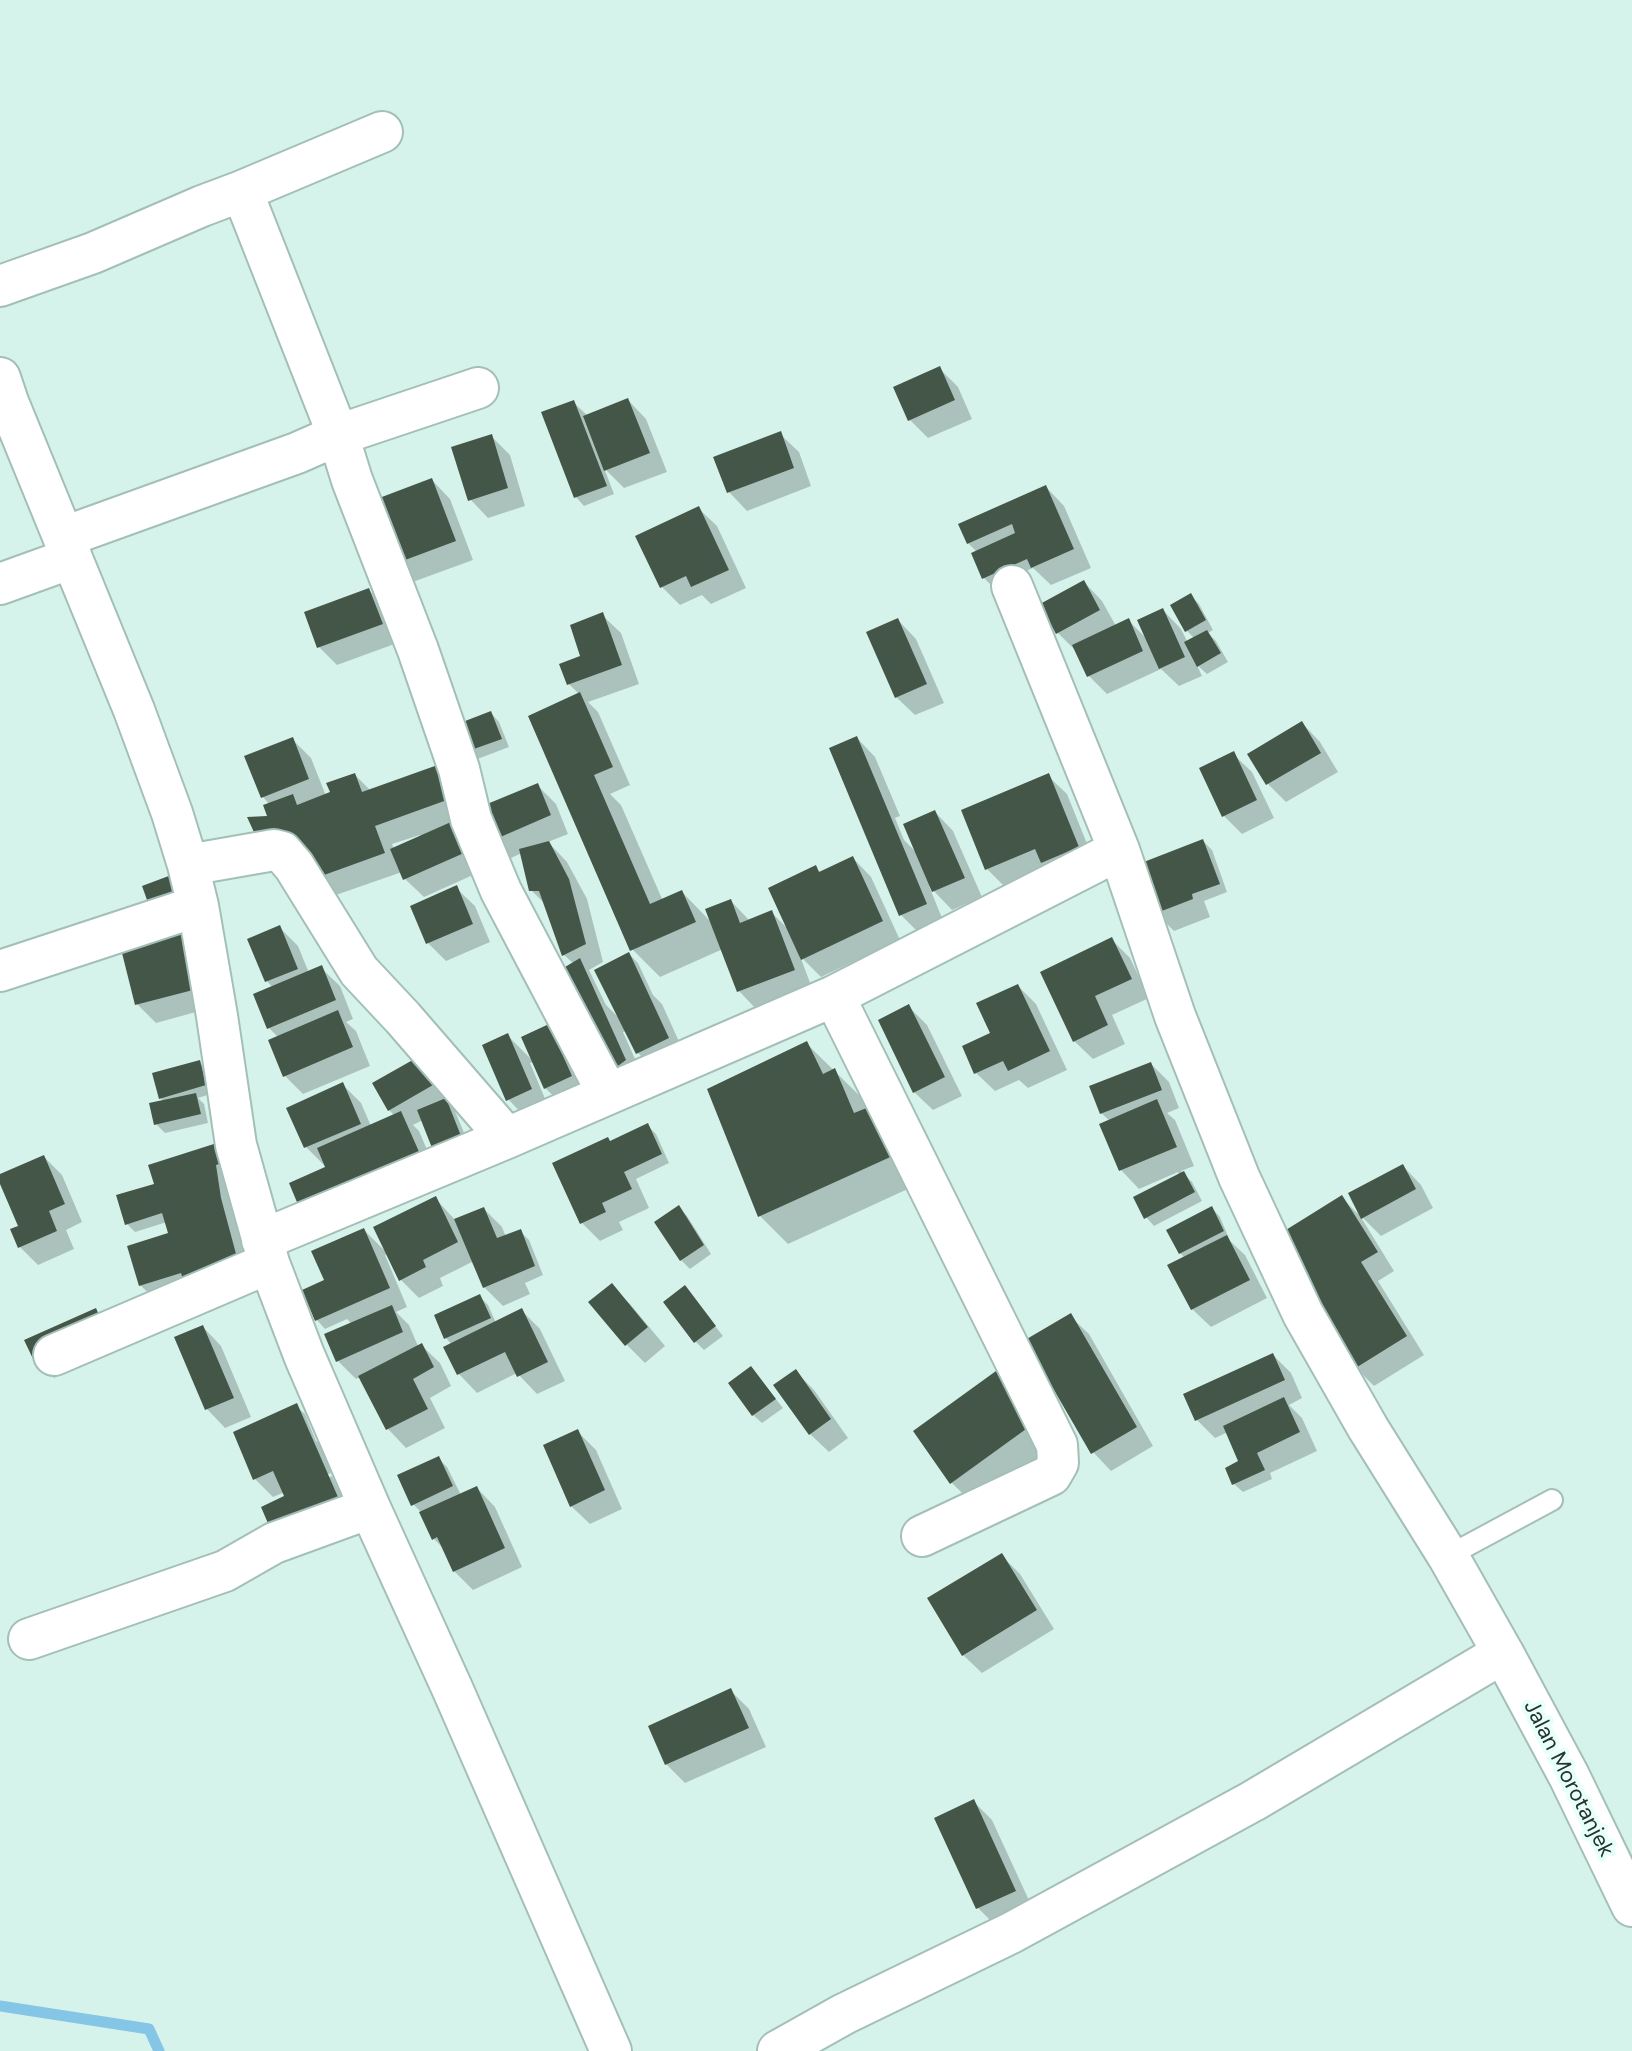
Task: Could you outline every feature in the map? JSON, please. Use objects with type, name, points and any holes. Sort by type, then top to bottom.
[{"type":"street","points":[[0,286],[93,253],[382,132]]},
{"type":"street","points":[[242,191],[418,650],[459,769],[471,819],[501,891],[608,1094]]},
{"type":"street","points":[[0,378],[134,710],[188,865],[217,1016],[236,1145],[266,1251],[304,1355],[611,2051]]},
{"type":"street","points":[[0,584],[68,548],[338,435],[478,388]]},
{"type":"street","name":"Jalan Morotanjek","points":[[1012,586],[1119,850],[1181,1031],[1239,1177],[1303,1314],[1503,1653],[1569,1776],[1632,1906]]},
{"type":"street","points":[[188,865],[274,850],[282,852],[294,866],[359,971],[507,1138]]},
{"type":"street","points":[[54,1355],[507,1138],[834,996],[1119,850]]},
{"type":"street","points":[[0,971],[198,906]]},
{"type":"street","points":[[834,996],[1057,1445],[1058,1463],[1051,1475],[922,1536]]},
{"type":"street","points":[[29,1639],[225,1571],[274,1543],[370,1508]]},
{"type":"street","points":[[778,2051],[844,2014],[1011,1933],[1240,1808],[1503,1653]]},
{"type":"lane","points":[[1448,1556],[1552,1500]]},
{"type":"building","points":[[940,366],[955,400],[908,421],[893,387]]},
{"type":"building","points":[[628,398],[650,453],[604,471],[583,416]]},
{"type":"building","points":[[574,400],[607,486],[574,498],[541,412]]},
{"type":"building","points":[[781,431],[794,468],[727,493],[713,457]]},
{"type":"building","points":[[492,434],[508,488],[468,501],[451,447]]},
{"type":"building","points":[[432,478],[456,541],[389,566],[366,503]]},
{"type":"building","points":[[1046,485],[1074,549],[1031,568],[1027,559],[982,579],[971,553],[1015,533],[1012,524],[967,544],[958,524]]},
{"type":"building","points":[[699,506],[729,570],[691,587],[686,576],[660,588],[635,536]]},
{"type":"building","points":[[1084,580],[1100,610],[1056,634],[1040,604]]},
{"type":"building","points":[[369,588],[383,624],[317,648],[304,612]]},
{"type":"building","points":[[1191,593],[1206,620],[1185,632],[1170,605]]},
{"type":"building","points":[[1163,608],[1185,657],[1159,669],[1137,620]]},
{"type":"building","points":[[603,612],[622,665],[567,685],[559,664],[580,656],[570,625]]},
{"type":"building","points":[[898,618],[927,684],[895,698],[866,632]]},
{"type":"building","points":[[1129,618],[1143,651],[1087,677],[1072,645]]},
{"type":"building","points":[[1207,630],[1221,653],[1197,667],[1184,642]]},
{"type":"building","points":[[580,692],[613,767],[594,775],[650,904],[682,890],[696,922],[630,951],[528,716]]},
{"type":"building","points":[[491,711],[502,739],[457,755],[447,728]]},
{"type":"building","points":[[1302,721],[1321,753],[1266,785],[1247,754]]},
{"type":"building","points":[[857,736],[927,904],[899,916],[829,748]]},
{"type":"building","points":[[293,737],[309,779],[261,798],[244,756]]},
{"type":"building","points":[[1234,751],[1257,800],[1222,817],[1199,768]]},
{"type":"building","points":[[446,762],[458,796],[375,826],[385,853],[313,879],[298,838],[259,843],[247,817],[267,816],[263,805],[293,794],[297,805],[330,792],[326,783],[355,773],[362,792]]},
{"type":"building","points":[[1049,773],[1079,847],[1041,863],[1035,849],[985,870],[961,810]]},
{"type":"building","points":[[538,783],[551,815],[489,842],[475,809]]},
{"type":"building","points":[[935,810],[965,878],[932,892],[903,824]]},
{"type":"building","points":[[451,822],[464,853],[403,880],[390,849]]},
{"type":"building","points":[[1203,839],[1220,884],[1192,894],[1193,899],[1154,914],[1136,865]]},
{"type":"building","points":[[549,841],[569,879],[586,944],[562,956],[539,891],[529,891],[519,849]]},
{"type":"building","points":[[853,856],[883,921],[801,960],[768,888],[816,865],[819,872]]},
{"type":"building","points":[[174,874],[183,898],[151,911],[142,886]]},
{"type":"building","points":[[457,885],[473,924],[426,944],[410,906]]},
{"type":"building","points":[[731,899],[740,923],[772,910],[795,970],[737,992],[705,909]]},
{"type":"building","points":[[280,925],[298,969],[265,982],[247,939]]},
{"type":"building","points":[[182,933],[197,989],[135,1005],[121,949]]},
{"type":"building","points":[[1112,937],[1132,979],[1095,996],[1108,1025],[1073,1042],[1040,972]]},
{"type":"building","points":[[629,952],[669,1038],[636,1054],[594,970]]},
{"type":"building","points":[[580,958],[626,1060],[607,1074],[565,967]]},
{"type":"building","points":[[322,965],[336,1000],[267,1029],[253,994]]},
{"type":"building","points":[[1018,984],[1050,1051],[1008,1071],[1003,1061],[974,1074],[962,1046],[990,1033],[976,1003]]},
{"type":"building","points":[[909,1004],[945,1077],[913,1093],[878,1020]]},
{"type":"building","points":[[338,1010],[353,1047],[283,1077],[268,1040]]},
{"type":"building","points":[[549,1024],[572,1076],[544,1089],[521,1037]]},
{"type":"building","points":[[508,1033],[532,1089],[506,1101],[482,1045]]},
{"type":"building","points":[[807,1041],[823,1074],[835,1068],[854,1113],[874,1105],[897,1154],[758,1217],[707,1089]]},
{"type":"building","points":[[418,1057],[433,1085],[388,1111],[372,1083]]},
{"type":"building","points":[[200,1060],[206,1085],[159,1099],[152,1073]]},
{"type":"building","points":[[1151,1062],[1162,1090],[1100,1114],[1089,1086]]},
{"type":"building","points":[[343,1082],[361,1124],[304,1148],[286,1108]]},
{"type":"building","points":[[196,1093],[201,1114],[154,1125],[149,1103]]},
{"type":"building","points":[[446,1098],[463,1141],[434,1153],[417,1110]]},
{"type":"building","points":[[1157,1099],[1177,1147],[1119,1171],[1099,1124]]},
{"type":"building","points":[[401,1111],[420,1154],[299,1207],[289,1183],[325,1167],[317,1148]]},
{"type":"building","points":[[648,1123],[662,1154],[624,1172],[632,1189],[602,1203],[606,1212],[580,1224],[552,1163],[608,1137],[610,1141]]},
{"type":"building","points":[[217,1143],[223,1163],[216,1165],[221,1198],[239,1265],[184,1283],[181,1273],[139,1286],[127,1246],[168,1233],[162,1213],[125,1225],[116,1195],[154,1184],[148,1165]]},
{"type":"building","points":[[44,1155],[65,1204],[49,1211],[57,1231],[18,1248],[10,1229],[18,1226],[0,1184],[0,1174]]},
{"type":"building","points":[[1403,1164],[1416,1189],[1361,1219],[1348,1193]]},
{"type":"building","points":[[1184,1171],[1195,1192],[1144,1219],[1133,1197]]},
{"type":"building","points":[[1342,1195],[1378,1252],[1361,1262],[1407,1336],[1354,1369],[1273,1238]]},
{"type":"building","points":[[436,1196],[458,1242],[423,1260],[426,1267],[399,1281],[373,1227]]},
{"type":"building","points":[[679,1205],[704,1245],[680,1261],[654,1222]]},
{"type":"building","points":[[1212,1206],[1224,1231],[1179,1254],[1166,1230]]},
{"type":"building","points":[[484,1207],[497,1238],[521,1229],[535,1266],[483,1288],[454,1219]]},
{"type":"building","points":[[364,1228],[390,1288],[315,1321],[302,1290],[324,1280],[311,1251]]},
{"type":"building","points":[[1227,1235],[1250,1280],[1191,1310],[1167,1265]]},
{"type":"building","points":[[612,1283],[648,1327],[625,1346],[588,1302]]},
{"type":"building","points":[[685,1285],[716,1326],[694,1343],[663,1302]]},
{"type":"building","points":[[480,1294],[491,1318],[444,1339],[434,1315]]},
{"type":"building","points":[[392,1305],[403,1332],[336,1362],[324,1334]]},
{"type":"building","points":[[96,1308],[105,1329],[34,1361],[24,1340]]},
{"type":"building","points":[[522,1308],[548,1362],[517,1377],[505,1352],[457,1375],[443,1347]]},
{"type":"building","points":[[1071,1313],[1137,1427],[1091,1454],[1025,1340]]},
{"type":"building","points":[[203,1325],[234,1398],[205,1410],[174,1337]]},
{"type":"building","points":[[422,1343],[434,1367],[413,1379],[428,1409],[386,1430],[358,1376]]},
{"type":"building","points":[[1273,1353],[1285,1380],[1195,1421],[1183,1394]]},
{"type":"building","points":[[751,1366],[776,1399],[752,1416],[728,1383]]},
{"type":"building","points":[[796,1369],[831,1419],[809,1435],[773,1385]]},
{"type":"building","points":[[996,1371],[1033,1424],[950,1484],[913,1431]]},
{"type":"building","points":[[1284,1397],[1300,1432],[1257,1453],[1265,1470],[1232,1485],[1225,1468],[1238,1461],[1223,1426]]},
{"type":"building","points":[[297,1403],[341,1504],[273,1535],[261,1507],[284,1496],[273,1471],[253,1480],[233,1432]]},
{"type":"building","points":[[578,1429],[605,1490],[570,1507],[543,1445]]},
{"type":"building","points":[[439,1456],[453,1486],[411,1506],[397,1475]]},
{"type":"building","points":[[477,1486],[505,1548],[453,1572],[437,1537],[432,1540],[419,1512]]},
{"type":"building","points":[[1002,1553],[1037,1610],[962,1656],[927,1598]]},
{"type":"building","points":[[731,1688],[749,1728],[665,1765],[648,1726]]},
{"type":"building","points":[[974,1799],[1016,1891],[976,1909],[934,1818]]},
{"type":"waterway","points":[[0,2006],[149,2029],[159,2051]]}]
